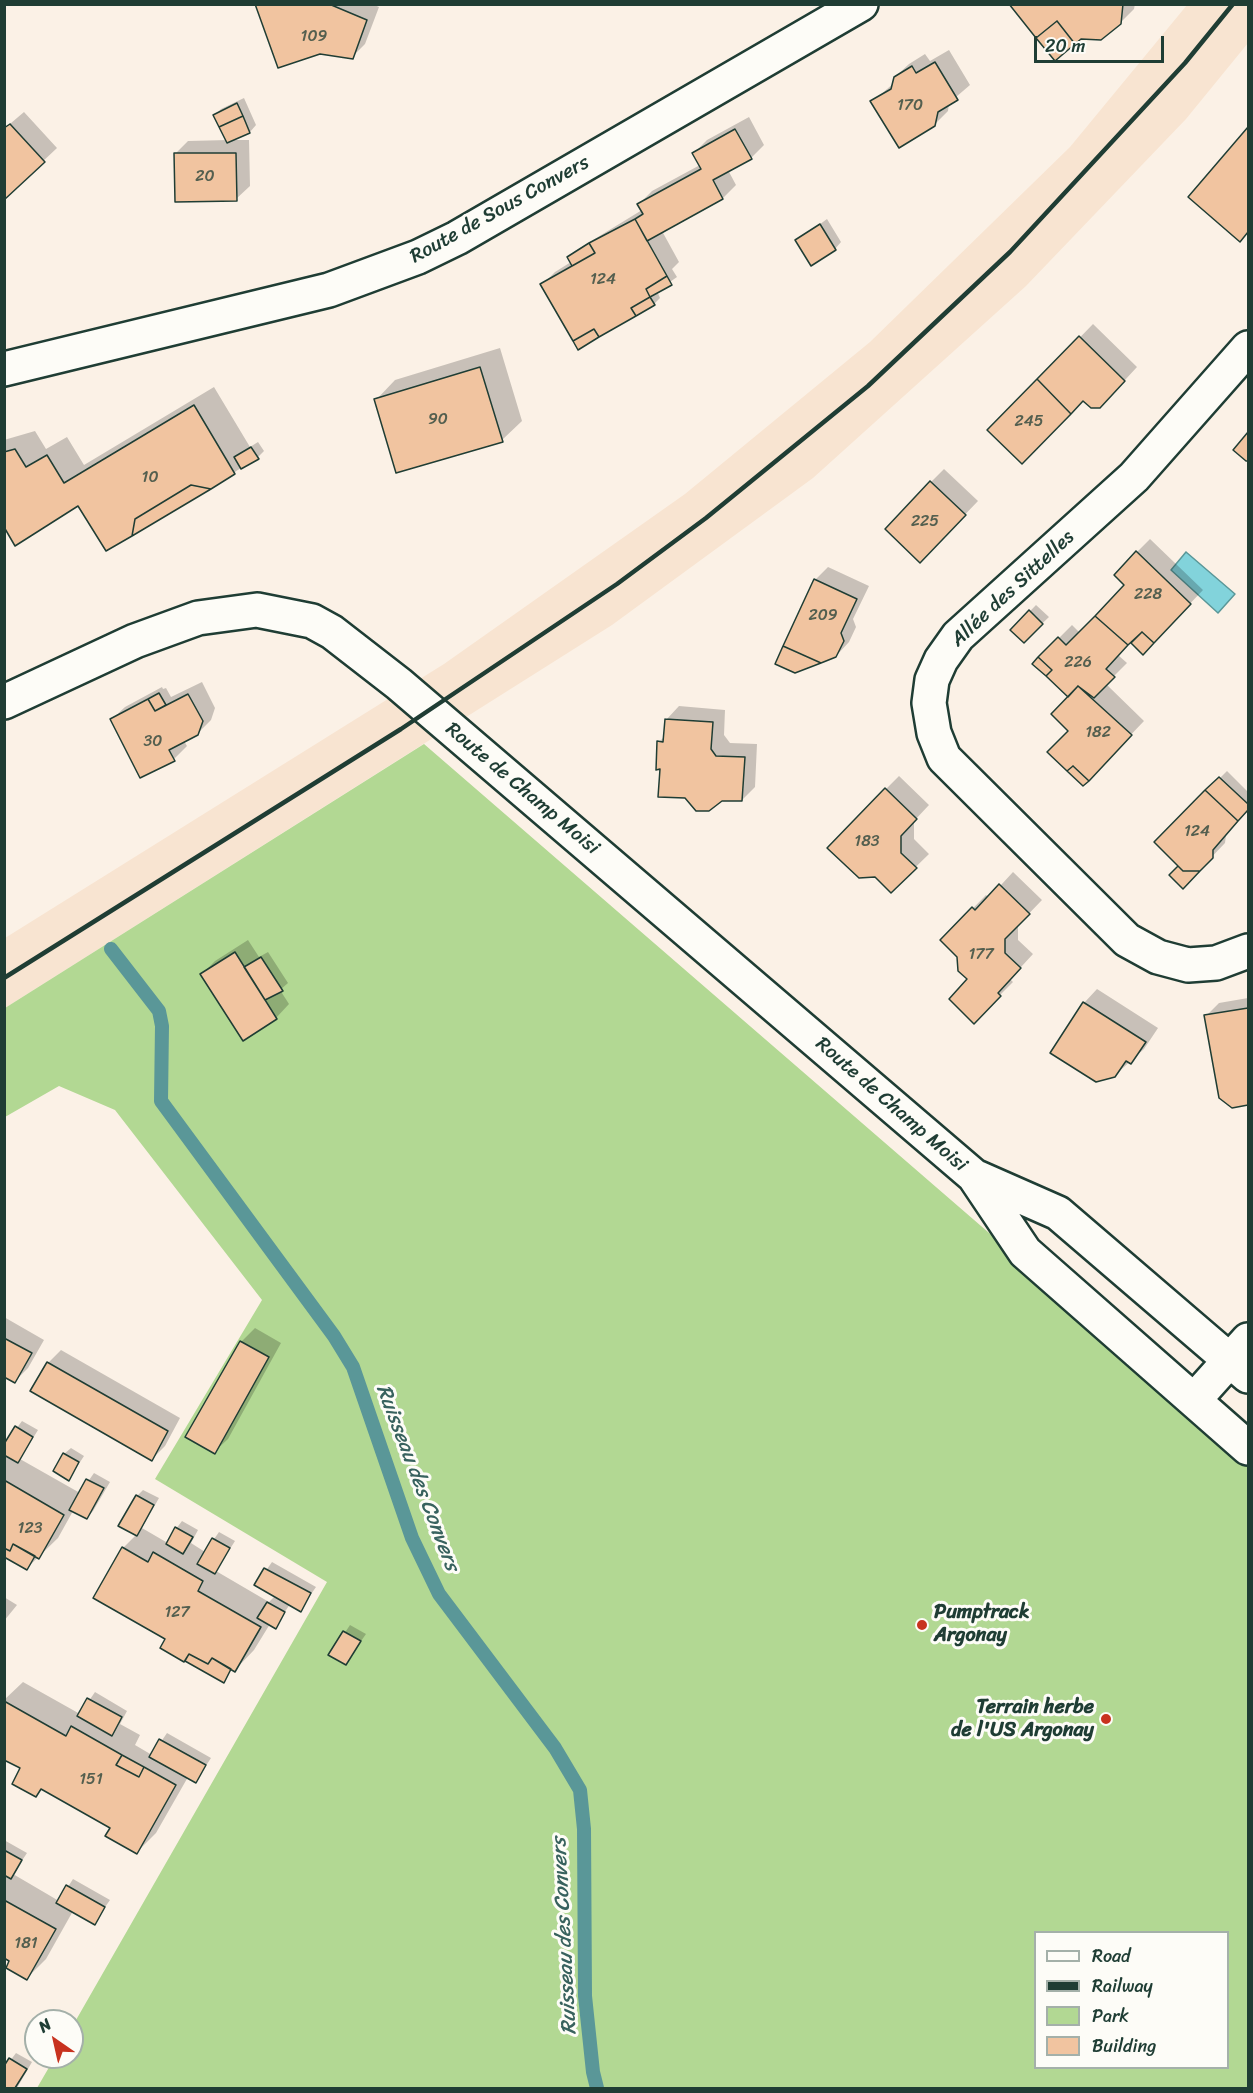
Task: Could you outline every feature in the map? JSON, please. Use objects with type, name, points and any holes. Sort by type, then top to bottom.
[{"type":"street","name":"Route de Sous Convers","points":[[4,369],[329,290],[418,257],[467,232],[861,4]]},
{"type":"street","name":"Allée des Sittelles","points":[[1248,348],[1134,477],[958,636],[932,680],[929,703],[934,733],[945,758],[1127,940],[1158,957],[1188,965],[1216,963],[1248,951]]},
{"type":"street","name":"Route de Champ Moisi","points":[[4,702],[135,641],[198,618],[257,610],[312,621],[353,647],[399,684],[974,1176],[1025,1252],[1195,1399],[1248,1448]]},
{"type":"street","name":"Route de Champ Moisi","points":[[974,1176],[1058,1213],[1242,1359]]},
{"type":"street","points":[[1195,1399],[1242,1359]]},
{"type":"shaded area","points":[[1187,5],[1248,5],[1248,43],[1186,119],[1026,286],[813,478],[612,625],[5,1008],[5,938],[444,664],[685,494],[870,342],[1070,147]]},
{"type":"green space","points":[[424,744],[1248,1457],[1248,2088],[37,2088],[48,2069],[84,2069],[82,2009],[327,1582],[155,1479],[262,1300],[115,1110],[59,1086],[5,1117],[5,1008]]},
{"type":"water","points":[[1186,552],[1235,594],[1218,613],[1171,570]]},
{"type":"building","points":[[255,4],[329,4],[367,20],[353,59],[320,54],[278,68]]},
{"type":"building","points":[[1009,4],[1123,4],[1121,24],[1101,40],[1081,39],[1075,44],[1057,21],[1036,38]]},
{"type":"building","points":[[1057,21],[1075,44],[1055,61],[1036,38]]},
{"type":"building","points":[[935,62],[958,100],[938,112],[935,126],[899,148],[870,101],[891,89],[894,77],[912,66],[916,73]]},
{"type":"building","points":[[237,103],[243,116],[219,127],[213,115]]},
{"type":"building","points":[[243,116],[250,133],[227,143],[219,127]]},
{"type":"building","points":[[10,124],[45,162],[4,200],[4,128]]},
{"type":"building","points":[[1248,127],[1248,232],[1240,242],[1188,197]]},
{"type":"building","points":[[735,129],[752,159],[713,180],[723,199],[647,241],[635,219],[643,214],[637,204],[701,169],[692,153]]},
{"type":"building","points":[[174,153],[236,153],[237,201],[175,202]]},
{"type":"building","points":[[635,219],[667,276],[646,289],[650,297],[631,308],[636,316],[599,337],[594,329],[573,341],[540,284],[595,253],[589,243]]},
{"type":"building","points":[[820,224],[836,250],[811,266],[795,240]]},
{"type":"building","points":[[589,243],[595,253],[572,266],[567,257]]},
{"type":"building","points":[[667,276],[672,285],[650,297],[646,289]]},
{"type":"building","points":[[650,297],[655,305],[636,316],[631,308]]},
{"type":"building","points":[[594,329],[599,337],[578,350],[573,341]]},
{"type":"building","points":[[1079,336],[1125,381],[1100,408],[1091,408],[1083,401],[1071,414],[1037,379]]},
{"type":"building","points":[[480,367],[503,442],[396,473],[374,399]]},
{"type":"building","points":[[1037,379],[1071,414],[1022,464],[987,430]]},
{"type":"building","points":[[194,405],[235,474],[211,489],[191,485],[135,519],[132,536],[106,551],[78,506],[15,546],[4,527],[4,452],[15,449],[26,467],[47,455],[64,483]]},
{"type":"building","points":[[1248,432],[1248,461],[1246,461],[1233,450]]},
{"type":"building","points":[[251,447],[259,459],[241,469],[234,457]]},
{"type":"building","points":[[930,481],[966,515],[920,563],[885,529]]},
{"type":"building","points":[[191,485],[211,489],[132,536],[135,519]]},
{"type":"building","points":[[1136,551],[1191,604],[1154,643],[1142,632],[1128,645],[1095,616],[1124,585],[1114,575]]},
{"type":"building","points":[[814,579],[857,599],[841,633],[844,641],[836,657],[821,663],[783,646]]},
{"type":"building","points":[[1029,610],[1043,624],[1024,643],[1010,630]]},
{"type":"building","points":[[1095,616],[1128,645],[1106,669],[1115,677],[1094,698],[1078,686],[1068,697],[1046,676],[1052,670],[1038,657],[1058,637],[1066,645]]},
{"type":"building","points":[[1142,632],[1154,643],[1143,655],[1131,643]]},
{"type":"building","points":[[783,646],[821,663],[795,673],[775,664]]},
{"type":"building","points":[[1038,657],[1052,670],[1046,676],[1032,664]]},
{"type":"building","points":[[1078,686],[1132,735],[1089,781],[1073,766],[1067,771],[1047,752],[1068,731],[1051,714]]},
{"type":"building","points":[[159,693],[166,705],[155,711],[148,699]]},
{"type":"building","points":[[188,694],[203,721],[198,735],[169,750],[175,761],[140,778],[110,719],[148,699],[155,711]]},
{"type":"building","points":[[665,719],[713,722],[711,749],[716,756],[745,757],[742,801],[722,801],[709,811],[696,811],[685,798],[658,797],[660,769],[656,770],[657,741],[663,742]]},
{"type":"building","points":[[1073,766],[1089,781],[1083,786],[1067,771]]},
{"type":"building","points":[[1219,777],[1248,804],[1248,810],[1238,821],[1205,790]]},
{"type":"building","points":[[885,788],[917,819],[901,836],[901,853],[917,868],[891,893],[875,877],[859,878],[827,848]]},
{"type":"building","points":[[1205,790],[1238,821],[1213,850],[1213,858],[1200,871],[1183,871],[1154,842]]},
{"type":"building","points":[[1178,866],[1183,871],[1200,871],[1183,889],[1169,875]]},
{"type":"building","points":[[999,884],[1030,914],[1005,939],[1005,953],[1021,968],[998,993],[1001,996],[974,1024],[949,999],[967,979],[958,971],[957,957],[940,940],[972,907],[975,910]]},
{"type":"building","points":[[235,952],[277,1019],[243,1041],[200,974]]},
{"type":"building","points":[[261,957],[283,991],[265,1000],[244,967]]},
{"type":"building","points":[[1083,1002],[1146,1042],[1131,1064],[1126,1061],[1115,1077],[1096,1082],[1050,1053]]},
{"type":"building","points":[[1248,1008],[1248,1105],[1232,1108],[1219,1098],[1204,1015]]},
{"type":"building","points":[[4,1338],[32,1353],[15,1383],[4,1377]]},
{"type":"building","points":[[240,1341],[269,1357],[215,1454],[185,1437]]},
{"type":"building","points":[[47,1362],[168,1431],[152,1461],[30,1391]]},
{"type":"building","points":[[15,1426],[33,1437],[18,1463],[4,1455],[4,1444]]},
{"type":"building","points":[[63,1453],[79,1462],[69,1481],[53,1471]]},
{"type":"building","points":[[86,1479],[104,1488],[87,1519],[69,1510]]},
{"type":"building","points":[[4,1480],[64,1515],[39,1559],[13,1544],[10,1551],[4,1548]]},
{"type":"building","points":[[136,1495],[154,1505],[137,1536],[118,1526]]},
{"type":"building","points":[[175,1527],[193,1537],[183,1554],[166,1544]]},
{"type":"building","points":[[212,1538],[230,1548],[215,1574],[197,1564]]},
{"type":"building","points":[[13,1544],[35,1556],[27,1570],[4,1557],[4,1548],[10,1551]]},
{"type":"building","points":[[122,1547],[148,1562],[153,1552],[203,1581],[198,1591],[261,1627],[235,1672],[212,1658],[208,1664],[189,1654],[184,1662],[160,1648],[165,1639],[93,1598]]},
{"type":"building","points":[[264,1568],[311,1593],[301,1612],[254,1585]]},
{"type":"building","points":[[267,1602],[285,1612],[276,1629],[257,1618]]},
{"type":"building","points":[[343,1631],[361,1641],[346,1665],[328,1655]]},
{"type":"building","points":[[189,1654],[208,1664],[212,1658],[231,1669],[224,1683],[185,1661]]},
{"type":"building","points":[[87,1698],[122,1717],[112,1736],[77,1716]]},
{"type":"building","points":[[4,1701],[66,1736],[71,1726],[122,1755],[116,1765],[139,1777],[144,1767],[176,1785],[137,1854],[105,1836],[110,1828],[41,1789],[36,1797],[12,1784],[20,1768],[4,1760]]},
{"type":"building","points":[[159,1739],[206,1765],[196,1783],[149,1757]]},
{"type":"building","points":[[122,1755],[144,1767],[139,1777],[116,1765]]},
{"type":"building","points":[[4,1850],[22,1860],[11,1879],[4,1875]]},
{"type":"building","points":[[66,1885],[105,1907],[95,1925],[56,1903]]},
{"type":"building","points":[[4,1900],[56,1929],[27,1980],[6,1968],[9,1961],[4,1958]]},
{"type":"building","points":[[9,2058],[27,2069],[15,2088],[4,2088],[4,2066]]},
{"type":"waterway","name":"Ruisseau des Convers","points":[[111,949],[159,1011],[162,1026],[161,1101],[334,1336],[353,1367],[412,1538],[439,1594],[555,1748],[580,1790],[584,1829],[585,1996],[593,2072],[597,2088]]},
{"type":"railway","points":[[4,978],[401,729],[617,584],[706,518],[868,386],[1010,252],[1185,63],[1233,4]]},
{"type":"place","name":"Pumptrack Argonay","points":[[922,1625]]},
{"type":"place","name":"Terrain herbe de l'US Argonay","points":[[1106,1719]]}]
